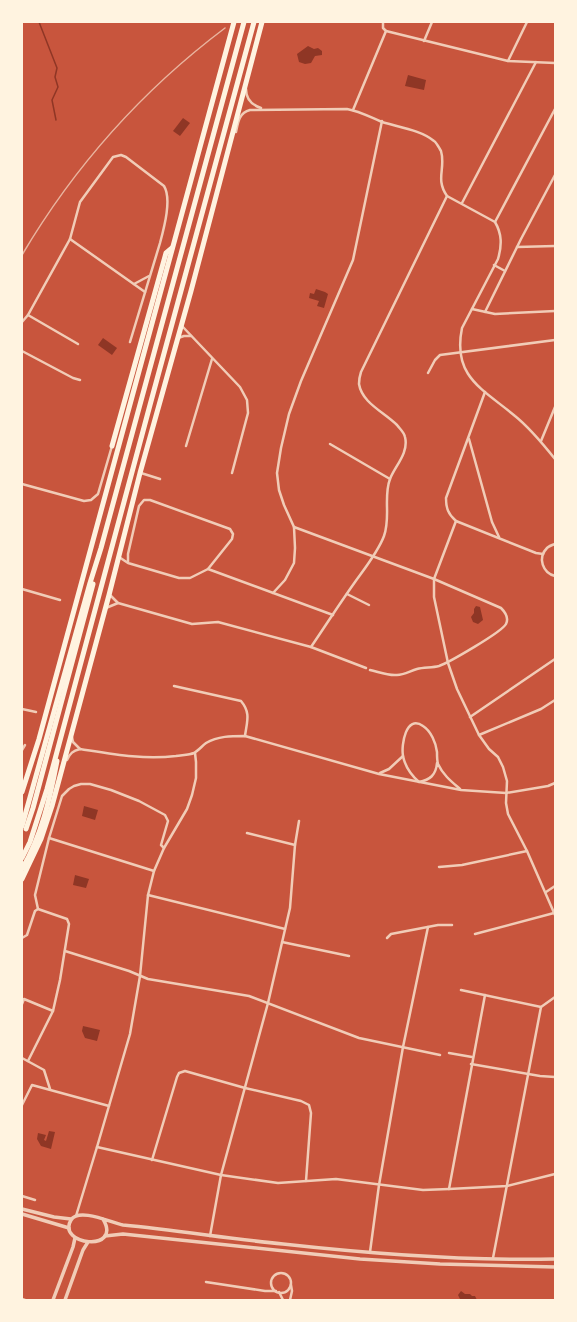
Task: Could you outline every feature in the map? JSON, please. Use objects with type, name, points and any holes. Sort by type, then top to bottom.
[{"type":"highway","points":[[22,792],[38,739],[234,22]]},
{"type":"highway","points":[[24,828],[37,794],[89,599],[101,548],[244,22]]},
{"type":"highway","points":[[22,858],[30,842],[40,812],[254,22]]},
{"type":"highway","points":[[22,879],[41,839],[52,806],[110,595],[140,472],[182,326],[262,22]]},
{"type":"highway","points":[[112,446],[166,253],[172,248]]},
{"type":"highway","points":[[22,869],[36,840],[46,813],[51,795],[66,715]]},
{"type":"street","points":[[381,22],[386,31],[508,61],[555,63]]},
{"type":"street","points":[[424,41],[432,22]]},
{"type":"street","points":[[508,61],[527,22]]},
{"type":"street","points":[[354,110],[386,31]]},
{"type":"street","points":[[462,203],[536,62]]},
{"type":"street","points":[[250,70],[246,87],[247,96],[252,104],[264,109]]},
{"type":"street","points":[[221,178],[240,116],[247,111],[264,109],[354,110],[382,122],[418,133],[435,141],[441,152],[441,183],[443,190],[447,196],[495,222],[499,229],[501,241],[501,250],[462,328],[459,340],[460,352],[464,366],[470,379],[516,416],[541,441],[555,459]]},
{"type":"street","points":[[495,222],[555,109]]},
{"type":"street","points":[[273,593],[284,580],[294,563],[294,527],[279,490],[277,473],[281,448],[289,414],[301,381],[353,260],[382,122]]},
{"type":"street","points":[[22,322],[28,315],[70,239],[80,202],[115,156],[121,155],[158,180],[166,190],[167,197],[164,227],[130,342]]},
{"type":"street","points":[[485,312],[555,175]]},
{"type":"street","points":[[311,647],[373,556],[384,537],[387,528],[387,497],[390,478],[398,466],[405,448],[405,437],[394,422],[363,397],[359,383],[361,372],[447,196]]},
{"type":"street","points":[[70,239],[145,292]]},
{"type":"street","points":[[517,247],[555,246]]},
{"type":"street","points":[[494,265],[505,271]]},
{"type":"street","points":[[134,284],[149,276]]},
{"type":"street","points":[[472,309],[495,314],[555,311]]},
{"type":"street","points":[[28,315],[78,344]]},
{"type":"street","points":[[182,326],[240,386],[247,400],[248,413],[232,473]]},
{"type":"street","points":[[178,338],[191,336]]},
{"type":"street","points":[[428,374],[435,360],[440,355],[555,340]]},
{"type":"street","points":[[22,351],[73,378],[80,380]]},
{"type":"street","points":[[186,446],[213,358]]},
{"type":"street","points":[[485,392],[446,498],[446,508],[450,516],[456,521],[543,554]]},
{"type":"street","points":[[541,441],[555,407]]},
{"type":"street","points":[[469,438],[492,522],[499,538]]},
{"type":"street","points":[[330,444],[390,478]]},
{"type":"street","points":[[22,484],[84,501],[94,499],[98,494],[112,446]]},
{"type":"street","points":[[140,472],[160,479]]},
{"type":"street","points":[[119,557],[128,563],[186,579],[208,569],[232,539],[233,534],[230,529],[150,500],[144,500],[139,506],[128,554],[128,563]]},
{"type":"street","points":[[456,521],[434,579],[434,597],[448,663],[457,689],[479,735],[489,749],[498,757],[503,767],[507,781],[506,803],[508,814],[527,851],[555,914],[475,934]]},
{"type":"street","points":[[294,527],[434,579],[501,608],[505,612],[507,618],[506,624],[503,628],[448,663],[396,675],[370,670]]},
{"type":"street","points":[[555,544],[547,547],[543,554],[542,561],[544,569],[551,575],[555,576]]},
{"type":"street","points":[[208,569],[333,615]]},
{"type":"street","points":[[22,589],[60,600]]},
{"type":"street","points":[[347,594],[369,605]]},
{"type":"street","points":[[110,595],[118,604],[192,624],[218,622],[311,647],[366,668]]},
{"type":"street","points":[[106,608],[118,604]]},
{"type":"street","points":[[470,717],[555,659]]},
{"type":"street","points":[[174,686],[241,701],[246,707],[248,714],[245,736]]},
{"type":"street","points":[[479,735],[541,709],[555,700]]},
{"type":"street","points":[[22,709],[36,712]]},
{"type":"street","points":[[416,724],[423,725],[435,741],[437,763],[437,769],[433,777],[426,781],[419,782],[411,774],[403,755],[405,732],[411,725],[416,724]]},
{"type":"street","points":[[72,734],[73,742],[80,749]]},
{"type":"street","points":[[62,768],[70,753],[80,749],[133,757],[160,758],[195,752],[201,746],[210,741],[225,736],[245,736],[379,774],[461,790],[506,793],[548,786],[555,783]]},
{"type":"street","points":[[22,750],[25,745]]},
{"type":"street","points":[[76,1216],[130,1034],[140,976],[148,895],[154,871],[164,848],[188,809],[196,778],[195,752]]},
{"type":"street","points":[[379,774],[389,769],[403,755]]},
{"type":"street","points":[[437,763],[448,778],[461,790]]},
{"type":"street","points":[[38,908],[35,895],[49,838],[62,796],[74,786],[90,784],[111,790],[139,801],[165,815],[168,821],[161,845],[164,848]]},
{"type":"street","points":[[210,1236],[221,1175],[268,1003],[290,908],[295,845],[299,821]]},
{"type":"street","points":[[247,833],[295,845]]},
{"type":"street","points":[[49,838],[154,871]]},
{"type":"street","points":[[439,867],[462,865],[527,851]]},
{"type":"street","points":[[546,892],[555,886]]},
{"type":"street","points":[[148,895],[285,929]]},
{"type":"street","points":[[22,938],[27,935],[35,911],[38,908]]},
{"type":"street","points":[[28,1061],[53,1011],[60,980],[69,924],[67,919],[38,908]]},
{"type":"street","points":[[387,938],[391,934],[428,926],[452,925]]},
{"type":"street","points":[[370,1252],[379,1185],[403,1047],[428,926]]},
{"type":"street","points":[[282,942],[349,956]]},
{"type":"street","points":[[65,951],[148,979],[249,996],[359,1038],[440,1055]]},
{"type":"street","points":[[461,990],[541,1007]]},
{"type":"street","points":[[449,1190],[485,995]]},
{"type":"street","points":[[493,1258],[541,1007],[555,997]]},
{"type":"street","points":[[22,1004],[24,999],[53,1011]]},
{"type":"street","points":[[449,1053],[473,1058]]},
{"type":"street","points":[[22,1058],[44,1070],[50,1090]]},
{"type":"street","points":[[472,1064],[528,1074],[555,1077]]},
{"type":"street","points":[[152,1160],[177,1077],[179,1073],[185,1071],[245,1088],[301,1101],[309,1105],[311,1113],[306,1181]]},
{"type":"street","points":[[22,1105],[32,1085],[109,1106]]},
{"type":"street","points":[[97,1147],[221,1175],[278,1183],[336,1179],[423,1190],[449,1190],[507,1186],[555,1174]]},
{"type":"street","points":[[22,1196],[35,1200]]},
{"type":"street","points":[[22,1209],[54,1217],[72,1219]]},
{"type":"street","points":[[22,1214],[70,1228]]},
{"type":"street","points":[[555,1259],[493,1258],[370,1252],[283,1244],[123,1225],[85,1215],[76,1216],[72,1219],[70,1228],[71,1234],[75,1238],[88,1242],[99,1240],[105,1236],[123,1234],[369,1260],[440,1264],[555,1267]]},
{"type":"street","points":[[103,1219],[107,1231],[105,1236]]},
{"type":"street","points":[[53,1300],[75,1238]]},
{"type":"street","points":[[64,1300],[83,1250],[88,1242]]},
{"type":"street","points":[[265,1292],[272,1284],[274,1276],[279,1273],[287,1275],[291,1282],[292,1291],[290,1300]]},
{"type":"street","points":[[206,1282],[265,1292],[283,1292],[288,1290],[291,1282]]},
{"type":"street","points":[[272,1284],[283,1300]]},
{"type":"street","points":[[22,1299],[26,1300]]},
{"type":"shaded area","points":[[308,46],[314,49],[318,48],[322,51],[322,55],[315,56],[311,63],[305,64],[299,62],[297,54]]},
{"type":"shaded area","points":[[408,75],[426,80],[424,90],[405,86]]},
{"type":"shaded area","points":[[183,118],[190,123],[180,136],[173,131]]},
{"type":"shaded area","points":[[316,289],[328,294],[324,308],[317,306],[319,301],[309,298],[310,293],[314,294]]},
{"type":"shaded area","points":[[103,338],[117,348],[112,355],[98,345]]},
{"type":"shaded area","points":[[476,606],[480,607],[483,620],[478,624],[473,622],[471,617]]},
{"type":"shaded area","points":[[84,806],[98,810],[95,820],[82,816]]},
{"type":"shaded area","points":[[75,875],[89,879],[86,888],[73,885]]},
{"type":"shaded area","points":[[83,1026],[100,1030],[97,1041],[85,1038],[82,1031]]},
{"type":"shaded area","points":[[49,1131],[55,1132],[51,1149],[41,1146],[37,1139],[38,1133],[46,1135],[44,1140],[46,1141]]},
{"type":"shaded area","points":[[461,1291],[465,1294],[475,1296],[477,1300],[460,1299],[458,1295]]},
{"type":"waterway","points":[[39,22],[57,68],[55,77],[58,87],[52,100],[56,120]]},
{"type":"railway","points":[[22,255],[42,222],[64,191],[113,131],[166,77],[225,28]]}]
